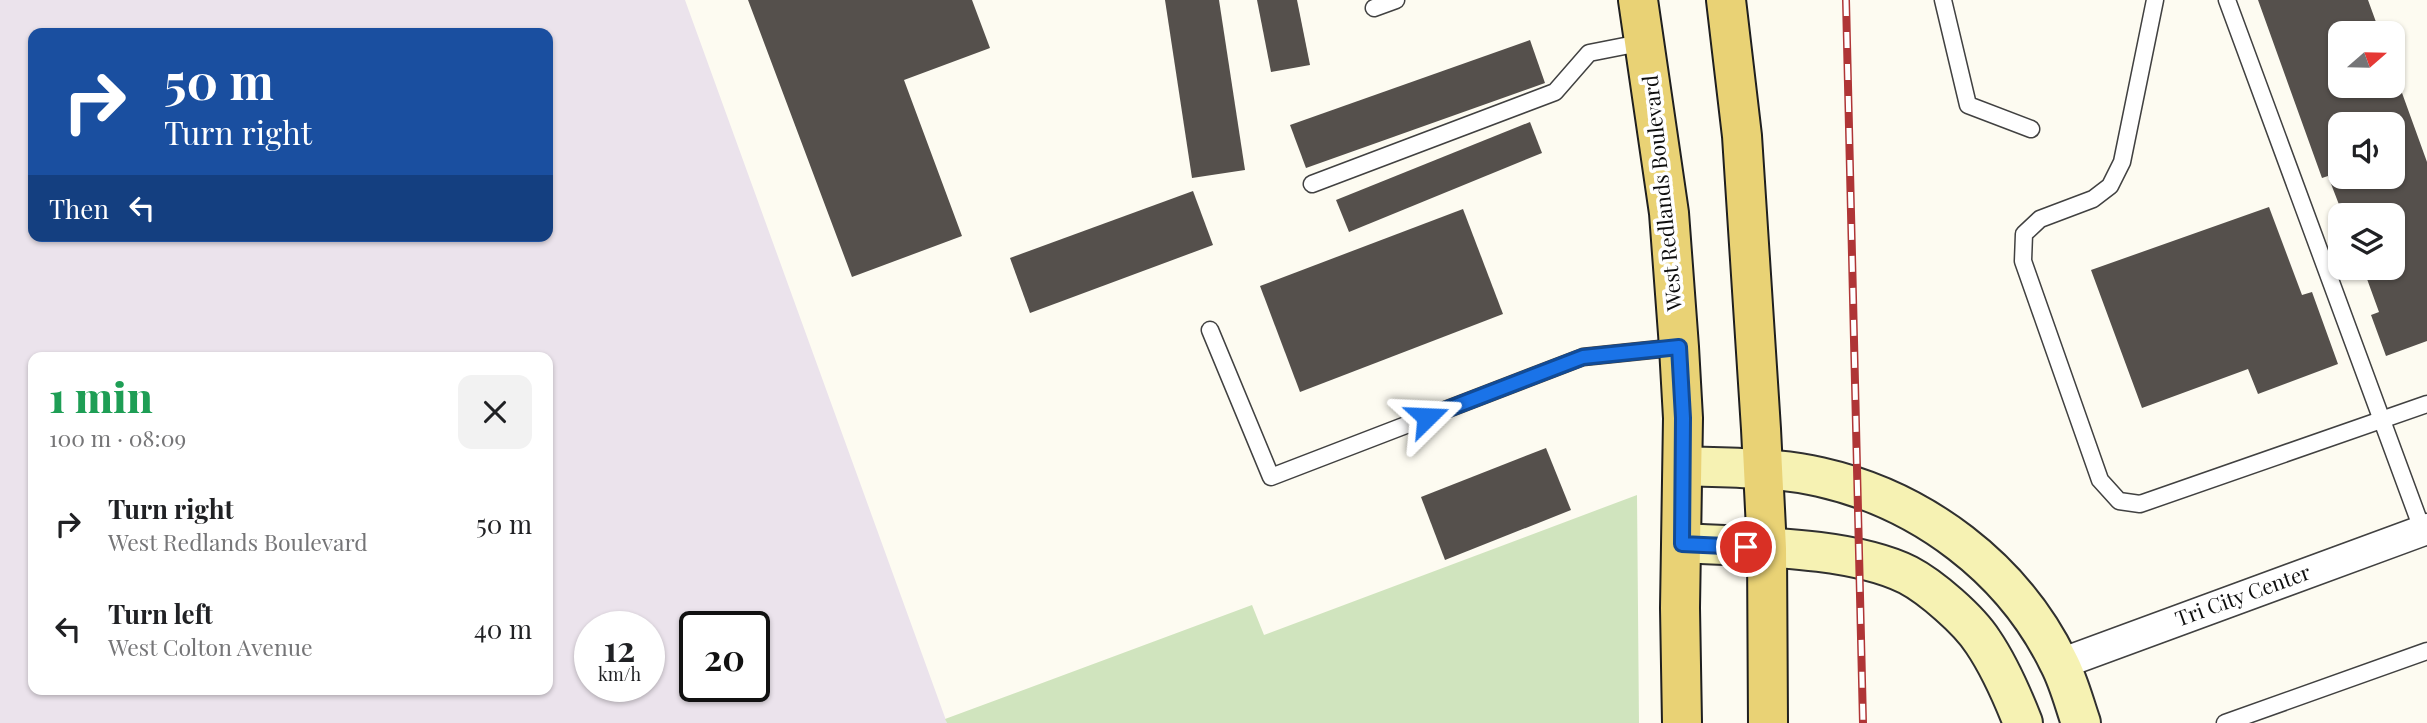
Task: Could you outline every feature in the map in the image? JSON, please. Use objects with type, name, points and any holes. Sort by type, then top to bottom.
[{"type":"main road","name":"West Redlands Boulevard","points":[[1638,0],[1669,213],[1679,347],[1683,466],[1680,608],[1682,723]]},
{"type":"main road","points":[[1726,0],[1742,136],[1763,470],[1767,549],[1768,723]]},
{"type":"main road","points":[[1683,466],[1817,476],[1857,486],[1927,519],[1964,543],[2032,617],[2060,664],[2081,723]]},
{"type":"main road","points":[[1682,544],[1859,558],[1909,575],[1955,609],[1983,641],[2010,691],[2023,723]]},
{"type":"street","name":"Tri City Center","points":[[2060,664],[2426,534]]},
{"type":"lane","points":[[1374,8],[1396,0]]},
{"type":"lane","points":[[1943,0],[1968,105],[2031,129]]},
{"type":"lane","points":[[2155,0],[2122,162],[2110,186],[2093,198],[2040,219],[2024,234],[2023,261],[2100,480],[2119,501],[2140,504],[2427,404]]},
{"type":"lane","points":[[2227,0],[2426,534]]},
{"type":"lane","points":[[1312,184],[1555,92],[1589,53],[1645,42]]},
{"type":"lane","points":[[1210,330],[1271,477],[1583,357],[1679,347]]},
{"type":"lane","points":[[2224,723],[2427,650]]},
{"type":"shaded area","points":[[0,0],[685,0],[947,723],[0,723]]},
{"type":"green space","points":[[1637,495],[1639,723],[947,723],[945,719],[1252,605],[1264,635]]},
{"type":"building","points":[[748,0],[972,0],[990,48],[904,80],[962,236],[852,277]]},
{"type":"building","points":[[1165,0],[1219,0],[1245,170],[1192,178]]},
{"type":"building","points":[[1257,0],[1297,0],[1310,65],[1271,72]]},
{"type":"building","points":[[2258,0],[2368,0],[2376,21],[2328,21],[2328,98],[2404,98],[2427,162],[2427,341],[2386,356],[2371,315],[2379,312],[2367,280],[2405,280],[2405,203],[2338,203],[2333,189],[2405,189],[2405,112],[2328,112],[2328,176],[2322,178]]},
{"type":"building","points":[[1530,40],[1545,83],[1306,168],[1290,125]]},
{"type":"building","points":[[1530,122],[1542,153],[1349,232],[1336,200]]},
{"type":"building","points":[[1193,191],[1213,245],[1030,313],[1010,258]]},
{"type":"building","points":[[2269,207],[2302,295],[2312,292],[2338,364],[2258,394],[2248,369],[2142,408],[2091,270]]},
{"type":"building","points":[[1463,209],[1503,314],[1300,392],[1260,286]]},
{"type":"building","points":[[1546,448],[1571,510],[1445,560],[1421,497]]},
{"type":"railway","points":[[1846,0],[1863,723]]},
{"type":"route","points":[[1427,417],[1583,357],[1679,347],[1683,418],[1682,544],[1746,547]]}]
